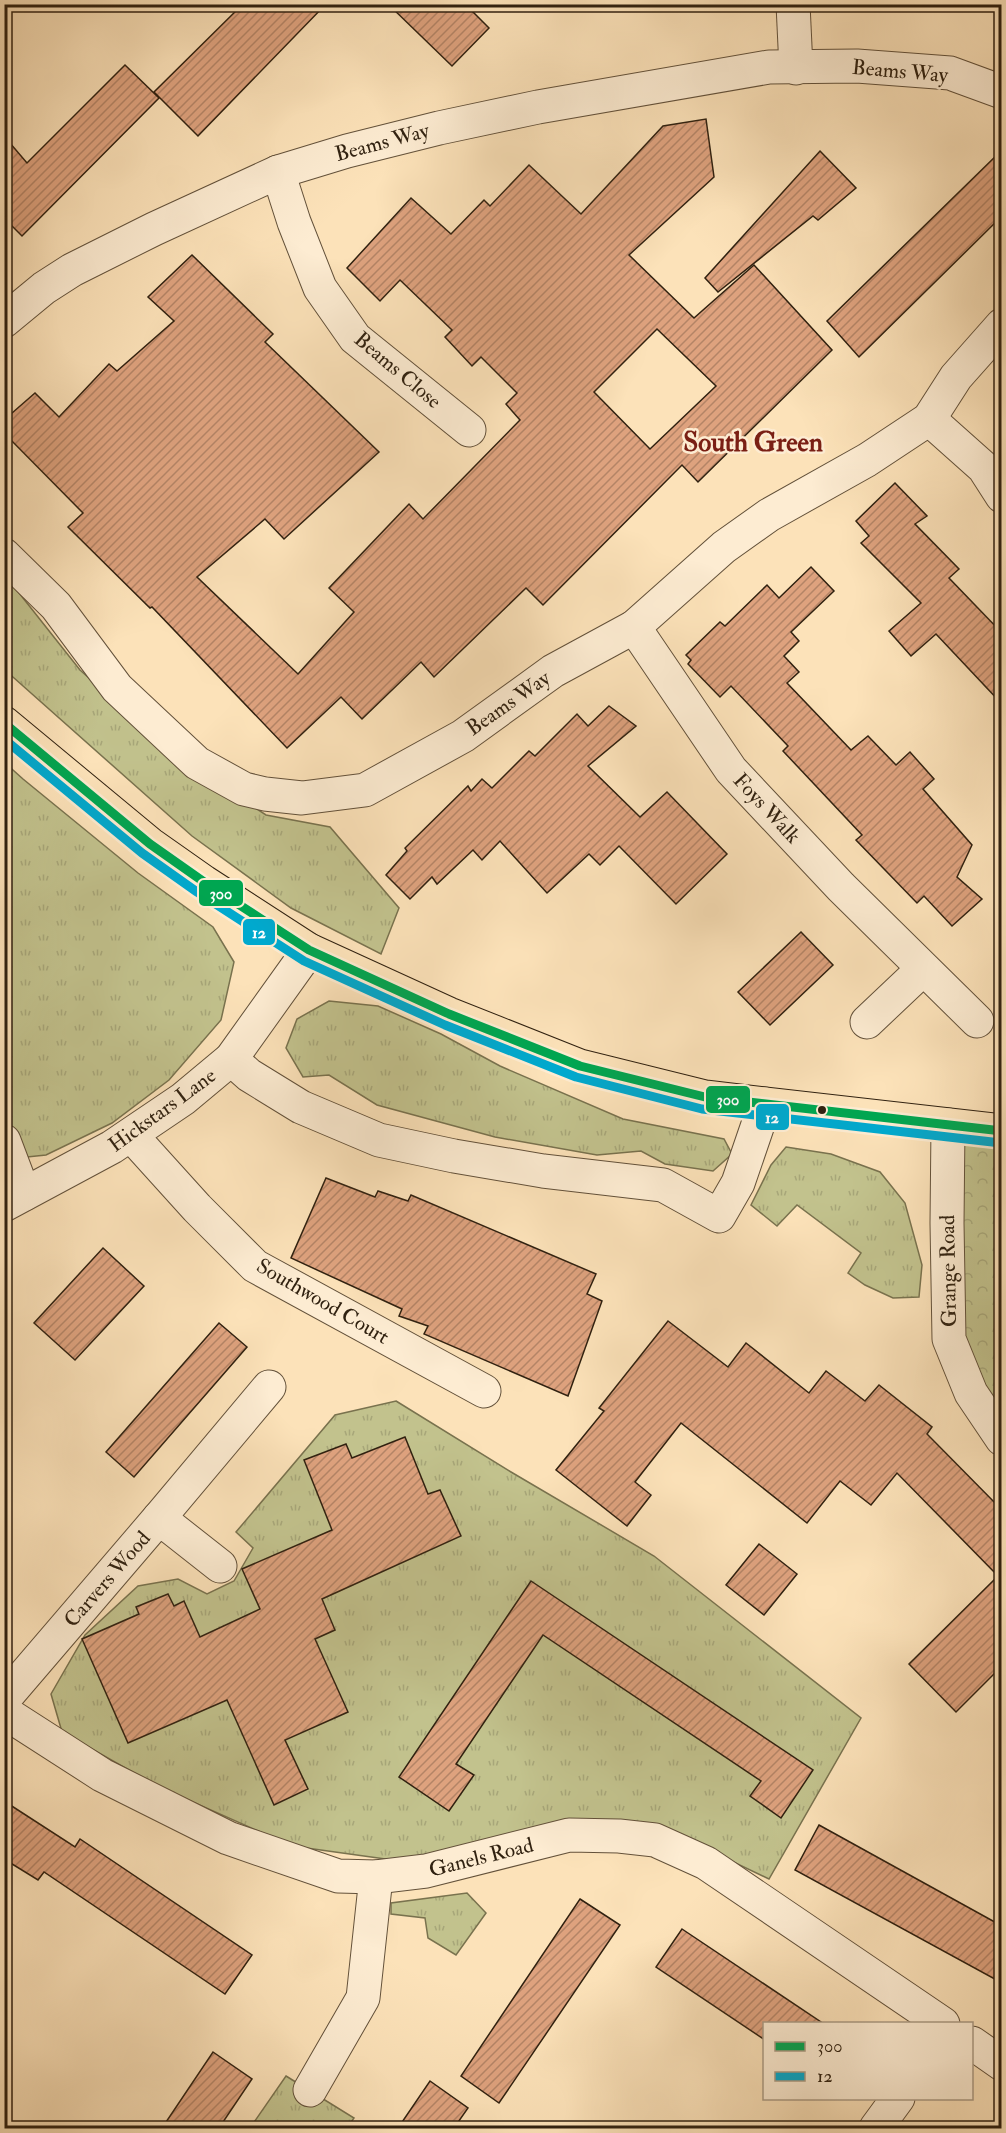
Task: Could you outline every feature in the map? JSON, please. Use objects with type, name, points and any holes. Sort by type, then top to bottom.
[{"type":"main road","points":[[4,723],[150,844],[309,950],[449,1014],[580,1066],[705,1097],[1002,1131]]},
{"type":"street","points":[[793,4],[796,68]]},
{"type":"street","name":"Beams Way","points":[[4,321],[44,288],[72,270],[278,172],[358,148],[439,128],[538,107],[769,67],[857,66],[950,73],[1002,92]]},
{"type":"street","name":"Beams Close","points":[[278,172],[294,222],[320,288],[355,338],[469,430]]},
{"type":"street","name":"Beams Way","points":[[4,555],[56,606],[117,688],[197,763],[244,789],[265,794],[302,798],[365,790],[463,736],[553,671],[634,627],[724,547],[769,514],[867,460],[929,419],[956,377],[1002,326]]},
{"type":"street","points":[[929,419],[984,468],[1002,496]]},
{"type":"street","name":"Foys Walk","points":[[634,627],[731,770],[841,888],[977,1021]]},
{"type":"street","name":"Hickstars Lane","points":[[14,1200],[131,1136],[183,1099],[231,1059],[309,950]]},
{"type":"street","points":[[867,1022],[923,969]]},
{"type":"street","points":[[231,1059],[249,1075],[301,1107],[379,1140],[543,1171],[663,1185],[719,1216],[738,1183],[765,1104]]},
{"type":"street","name":"Grange Road","points":[[948,1125],[949,1339],[971,1393],[1002,1439]]},
{"type":"street","name":"Southwood Court","points":[[131,1136],[197,1208],[255,1266],[484,1391]]},
{"type":"street","points":[[4,1142],[14,1200]]},
{"type":"street","points":[[159,1518],[269,1387]]},
{"type":"street","name":"Carvers Wood","points":[[4,1699],[159,1518],[220,1566]]},
{"type":"street","name":"Ganels Road","points":[[4,1712],[102,1775],[228,1838],[338,1876],[376,1877],[426,1871],[569,1836],[619,1836],[656,1840],[706,1863],[939,2022]]},
{"type":"street","points":[[310,2090],[363,1998],[376,1877]]},
{"type":"street","points":[[973,2044],[1002,2064]]},
{"type":"street","points":[[876,2128],[897,2100]]},
{"type":"green space","points":[[4,574],[80,670],[180,759],[266,815],[330,827],[399,908],[381,954],[291,908],[192,836],[5,670]]},
{"type":"green space","points":[[4,762],[138,873],[213,927],[234,962],[221,1020],[169,1080],[112,1123],[46,1155],[27,1157],[5,1141]]},
{"type":"green space","points":[[329,1001],[378,1006],[441,1034],[500,1066],[623,1119],[724,1139],[732,1154],[713,1171],[665,1164],[641,1151],[597,1155],[495,1137],[377,1105],[329,1075],[303,1077],[286,1048],[297,1019]]},
{"type":"green space","points":[[948,1125],[1001,1131],[1001,1438],[949,1339]]},
{"type":"green space","points":[[786,1147],[831,1154],[880,1172],[905,1203],[922,1265],[919,1297],[893,1298],[865,1285],[848,1273],[861,1253],[797,1205],[777,1226],[751,1205],[771,1165]]},
{"type":"green space","points":[[396,1401],[654,1556],[861,1718],[769,1879],[654,1824],[407,1862],[292,1846],[159,1787],[62,1732],[51,1694],[85,1635],[138,1586],[178,1579],[207,1594],[234,1581],[253,1548],[236,1532],[335,1415]]},
{"type":"green space","points":[[467,1893],[486,1913],[456,1955],[428,1938],[425,1918],[391,1914],[391,1903]]},
{"type":"green space","points":[[286,2076],[354,2118],[347,2128],[250,2128]]},
{"type":"building","points":[[243,4],[326,4],[198,136],[154,92]]},
{"type":"building","points":[[388,4],[465,4],[489,28],[452,66]]},
{"type":"building","points":[[125,65],[159,98],[22,236],[4,218],[4,136],[27,163]]},
{"type":"building","points":[[706,119],[714,177],[629,255],[694,318],[754,265],[832,350],[698,482],[682,465],[543,605],[526,588],[434,677],[421,662],[362,719],[341,697],[287,748],[152,607],[150,608],[68,527],[83,513],[4,433],[4,420],[35,393],[59,417],[109,364],[117,371],[174,321],[148,297],[192,255],[273,334],[265,342],[379,452],[284,539],[265,519],[197,577],[298,674],[354,612],[329,588],[409,504],[423,519],[520,420],[506,404],[517,393],[481,357],[472,366],[445,337],[452,330],[400,280],[380,301],[347,268],[411,198],[451,234],[484,200],[490,206],[529,165],[581,214],[663,126]],"holes":[[[657,329],[716,386],[650,449],[594,392]]]},
{"type":"building","points":[[1002,150],[1002,216],[859,357],[827,321]]},
{"type":"building","points":[[820,151],[856,188],[818,220],[813,216],[718,292],[705,278]]},
{"type":"building","points":[[895,483],[927,516],[915,524],[959,569],[949,578],[1002,633],[1002,704],[936,634],[911,656],[889,631],[921,603],[861,543],[869,536],[856,521]]},
{"type":"building","points":[[811,567],[834,591],[791,632],[799,641],[784,656],[799,672],[787,683],[851,750],[868,736],[896,765],[910,752],[934,779],[923,789],[972,845],[957,877],[982,899],[952,926],[924,896],[917,903],[856,840],[862,835],[783,751],[788,746],[731,686],[720,697],[688,664],[691,660],[686,655],[720,622],[725,626],[767,585],[779,598]]},
{"type":"building","points":[[609,706],[636,726],[588,766],[640,817],[667,792],[727,854],[676,904],[619,846],[600,865],[589,854],[547,893],[500,841],[482,860],[473,850],[437,884],[432,877],[410,899],[386,875],[407,851],[405,848],[468,786],[471,791],[482,779],[492,788],[529,751],[535,756],[577,714],[588,726]]},
{"type":"building","points":[[801,932],[833,965],[770,1025],[738,992]]},
{"type":"building","points":[[326,1178],[375,1197],[378,1191],[408,1201],[411,1195],[596,1274],[587,1294],[602,1301],[568,1396],[424,1334],[428,1326],[399,1316],[402,1309],[291,1258]]},
{"type":"building","points":[[103,1248],[144,1286],[75,1360],[34,1323]]},
{"type":"building","points":[[668,1321],[728,1367],[746,1343],[809,1393],[826,1371],[865,1401],[879,1385],[932,1427],[927,1434],[1002,1510],[1002,1666],[956,1712],[909,1664],[998,1576],[897,1473],[871,1505],[840,1481],[807,1523],[681,1423],[635,1482],[651,1495],[627,1526],[556,1470],[604,1411],[599,1408]]},
{"type":"building","points":[[219,1323],[247,1347],[134,1477],[106,1452]]},
{"type":"building","points":[[405,1437],[428,1494],[440,1490],[461,1536],[322,1599],[335,1630],[315,1639],[348,1712],[285,1740],[308,1789],[274,1805],[227,1700],[128,1743],[82,1639],[139,1614],[136,1607],[168,1594],[174,1606],[184,1601],[200,1637],[260,1609],[242,1569],[332,1530],[304,1460],[346,1444],[352,1458]]},
{"type":"building","points":[[759,1544],[797,1574],[764,1615],[726,1585]]},
{"type":"building","points":[[531,1581],[813,1770],[781,1818],[750,1796],[761,1781],[543,1635],[456,1764],[474,1775],[449,1811],[399,1777]]},
{"type":"building","points":[[4,1801],[75,1847],[80,1839],[252,1955],[225,1994],[44,1872],[38,1880],[4,1859]]},
{"type":"building","points":[[819,1825],[1002,1926],[1002,1983],[795,1870]]},
{"type":"building","points":[[580,1899],[620,1925],[499,2103],[461,2076]]},
{"type":"building","points":[[682,1929],[821,2022],[763,2022],[763,2039],[656,1967]]},
{"type":"building","points":[[213,2052],[252,2079],[219,2128],[162,2128]]},
{"type":"building","points":[[430,2081],[468,2108],[454,2128],[398,2128]]},
{"type":"transit line","name":"300","points":[[4,723],[150,844],[204,882],[309,950],[449,1014],[580,1066],[705,1097],[1002,1131]]},
{"type":"transit line","name":"12","points":[[4,739],[142,853],[197,892],[304,961],[445,1025],[576,1077],[702,1109],[1001,1143]]},
{"type":"district","name":"South Green","points":[[753,442]]}]
